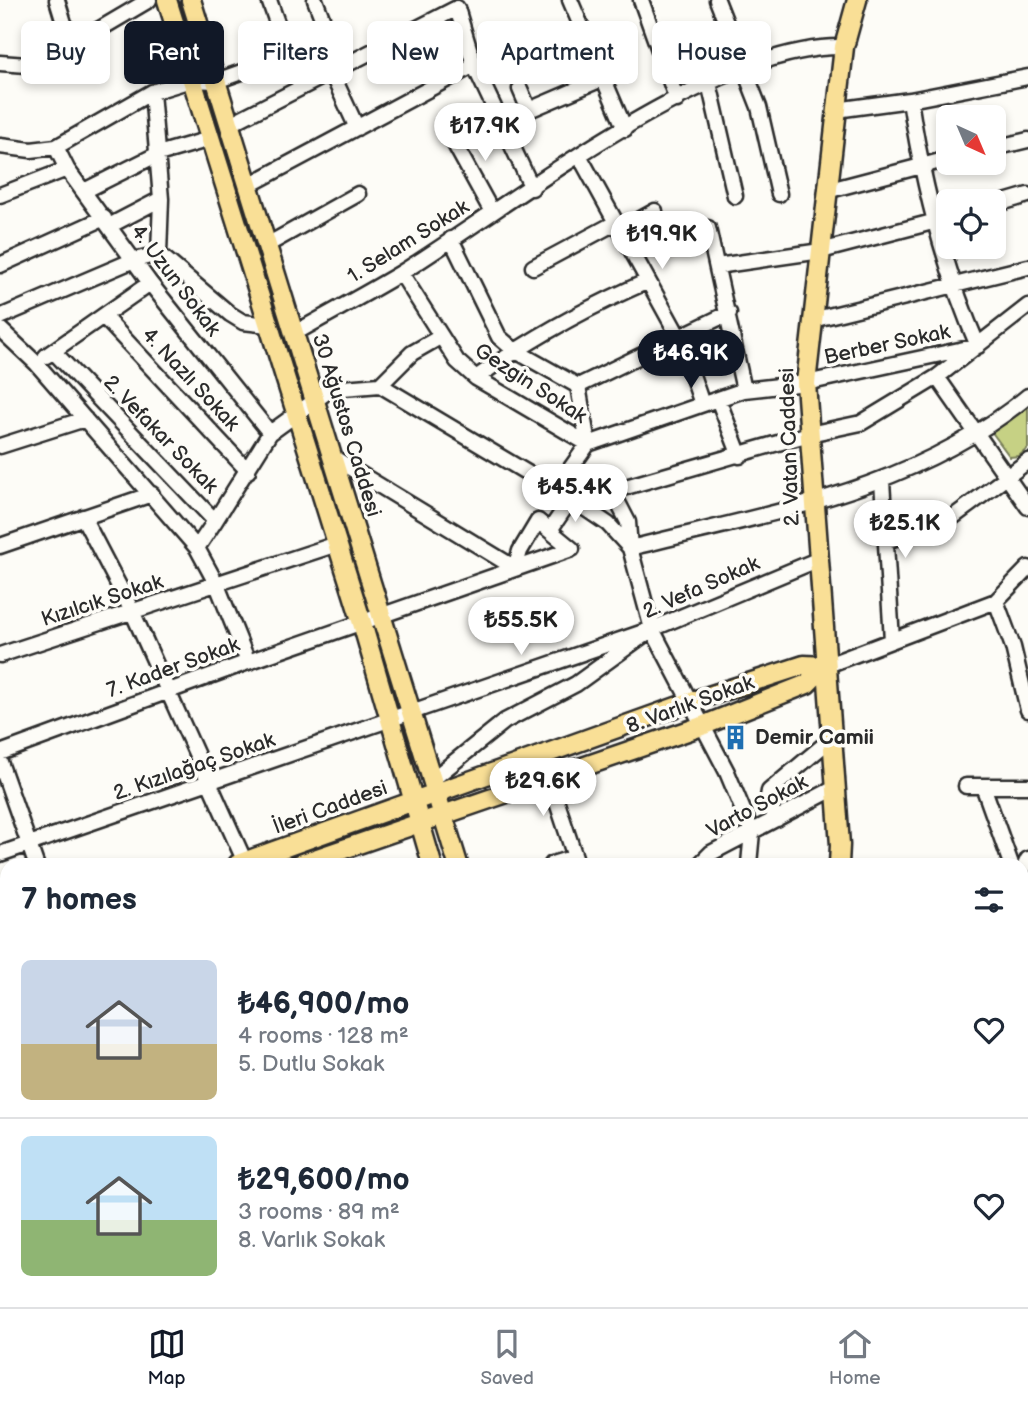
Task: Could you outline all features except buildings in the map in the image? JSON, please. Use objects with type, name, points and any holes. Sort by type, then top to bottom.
[{"type":"main road","name":"30 Ağustos Caddesi","points":[[166,0],[173,21]]},
{"type":"main road","name":"30 Ağustos Caddesi","points":[[191,0],[197,21]]},
{"type":"main road","name":"2. Vatan Caddesi","points":[[848,29],[849,0]]},
{"type":"main road","name":"2. Vatan Caddesi","points":[[839,858],[806,383],[830,190],[844,47],[857,0]]},
{"type":"main road","name":"30 Ağustos Caddesi","points":[[192,84],[362,623],[401,717],[435,786],[456,858]]},
{"type":"main road","name":"30 Ağustos Caddesi","points":[[217,84],[383,617],[401,717],[412,802],[430,858]]},
{"type":"main road","name":"8. Varlık Sokak","points":[[435,786],[804,665],[825,666]]},
{"type":"main road","name":"8. Varlık Sokak","points":[[444,815],[702,726],[807,684],[825,666]]},
{"type":"main road","name":"İleri Caddesi","points":[[256,858],[412,802],[435,786]]},
{"type":"main road","name":"İleri Caddesi","points":[[318,858],[444,815]]},
{"type":"street","points":[[57,0],[63,21]]},
{"type":"street","points":[[110,23],[149,0]]},
{"type":"street","points":[[269,0],[276,21]]},
{"type":"street","points":[[315,0],[323,21]]},
{"type":"street","points":[[570,0],[579,21]]},
{"type":"street","points":[[641,0],[677,100]]},
{"type":"street","points":[[718,0],[726,21]]},
{"type":"street","points":[[353,63],[457,8],[474,65],[532,188]]},
{"type":"street","name":"1. Selam Sokak","points":[[771,60],[815,47],[844,47]]},
{"type":"street","points":[[0,63],[21,65]]},
{"type":"street","points":[[249,185],[474,65]]},
{"type":"street","points":[[836,110],[910,100],[1028,78]]},
{"type":"street","points":[[0,146],[31,150],[56,147],[152,93],[179,84]]},
{"type":"street","points":[[230,124],[312,84]]},
{"type":"street","points":[[341,84],[357,128]]},
{"type":"street","points":[[520,89],[529,110],[590,84]]},
{"type":"street","points":[[606,84],[625,129]]},
{"type":"street","name":"1. Selam Sokak","points":[[295,333],[401,273],[492,212],[625,129],[707,84]]},
{"type":"street","points":[[709,84],[735,197]]},
{"type":"street","points":[[750,84],[759,107],[779,194]]},
{"type":"street","points":[[152,93],[161,199],[159,254]]},
{"type":"street","points":[[910,100],[922,166],[936,206]]},
{"type":"street","points":[[447,130],[492,212]]},
{"type":"street","points":[[84,191],[158,154],[210,138]]},
{"type":"street","points":[[1006,145],[1028,140]]},
{"type":"street","name":"4. Uzun Sokak","points":[[56,147],[67,169],[150,283],[270,433]]},
{"type":"street","points":[[580,157],[679,337],[702,404]]},
{"type":"street","points":[[830,190],[936,162]]},
{"type":"street","points":[[0,195],[67,169]]},
{"type":"street","points":[[267,246],[358,194]]},
{"type":"street","points":[[1006,201],[1028,195]]},
{"type":"street","points":[[0,265],[161,199]]},
{"type":"street","points":[[533,267],[655,211]]},
{"type":"street","points":[[717,265],[821,251],[936,221]]},
{"type":"street","points":[[708,228],[744,390]]},
{"type":"street","points":[[451,239],[499,337],[514,350],[579,386]]},
{"type":"street","points":[[159,254],[230,314],[243,322],[268,325]]},
{"type":"street","points":[[0,317],[134,260],[159,254]]},
{"type":"street","points":[[948,259],[952,286],[978,346]]},
{"type":"street","points":[[812,320],[1028,267]]},
{"type":"street","name":"Gezgin Sokak","points":[[401,273],[457,361],[477,378],[588,444],[555,490]]},
{"type":"street","points":[[477,378],[514,350],[579,312],[648,281]]},
{"type":"street","points":[[36,363],[150,283]]},
{"type":"street","points":[[750,858],[752,832],[727,772],[652,629],[630,548],[628,522],[612,491],[809,434],[861,423],[937,377],[1028,306]]},
{"type":"street","points":[[579,386],[729,313]]},
{"type":"street","name":"4. Nazlı Sokak","points":[[103,316],[248,471]]},
{"type":"street","points":[[0,329],[7,344],[36,363],[197,548],[216,585],[248,662]]},
{"type":"street","points":[[380,385],[412,353],[440,337]]},
{"type":"street","name":"Berber Sokak","points":[[588,444],[744,390],[806,383],[978,346]]},
{"type":"street","name":"2. Vefakar Sokak","points":[[53,352],[215,521],[197,548]]},
{"type":"street","points":[[937,377],[1028,506]]},
{"type":"street","points":[[215,521],[270,433],[331,389],[380,385],[570,499],[608,524],[630,548]]},
{"type":"street","points":[[579,386],[588,444]]},
{"type":"street","points":[[630,548],[813,502],[882,481],[976,433],[1028,396]]},
{"type":"street","points":[[718,399],[740,456]]},
{"type":"street","points":[[0,446],[86,419]]},
{"type":"street","points":[[334,458],[515,568],[520,551],[538,521],[550,530],[570,499]]},
{"type":"street","points":[[887,541],[953,517],[1028,461]]},
{"type":"street","points":[[882,481],[892,640]]},
{"type":"street","points":[[0,546],[152,494]]},
{"type":"street","points":[[83,517],[132,611],[240,858]]},
{"type":"street","name":"7. Kader Sokak","points":[[0,753],[166,691],[572,549],[550,530]]},
{"type":"street","name":"Kızılcık Sokak","points":[[0,654],[337,544]]},
{"type":"street","name":"2. Vefa Sokak","points":[[435,786],[505,721],[576,684],[652,629],[817,560]]},
{"type":"street","points":[[1028,568],[996,601],[1013,647],[1028,710]]},
{"type":"street","name":"8. Varlık Sokak","points":[[825,666],[996,601]]},
{"type":"street","name":"2. Kızılağaç Sokak","points":[[0,854],[652,629]]},
{"type":"street","points":[[777,818],[767,803],[769,791],[831,739]]},
{"type":"street","points":[[0,762],[34,858]]},
{"type":"street","points":[[549,779],[575,857],[572,858]]},
{"type":"street","points":[[966,786],[1028,786]]},
{"type":"street","points":[[983,786],[1009,858]]},
{"type":"street","name":"Varto Sokak","points":[[706,858],[835,788]]},
{"type":"green space","points":[[1028,397],[1028,448],[1019,456],[1010,457],[991,431]]},
{"type":"place","name":"Demir Camii","points":[[735,737]]}]
